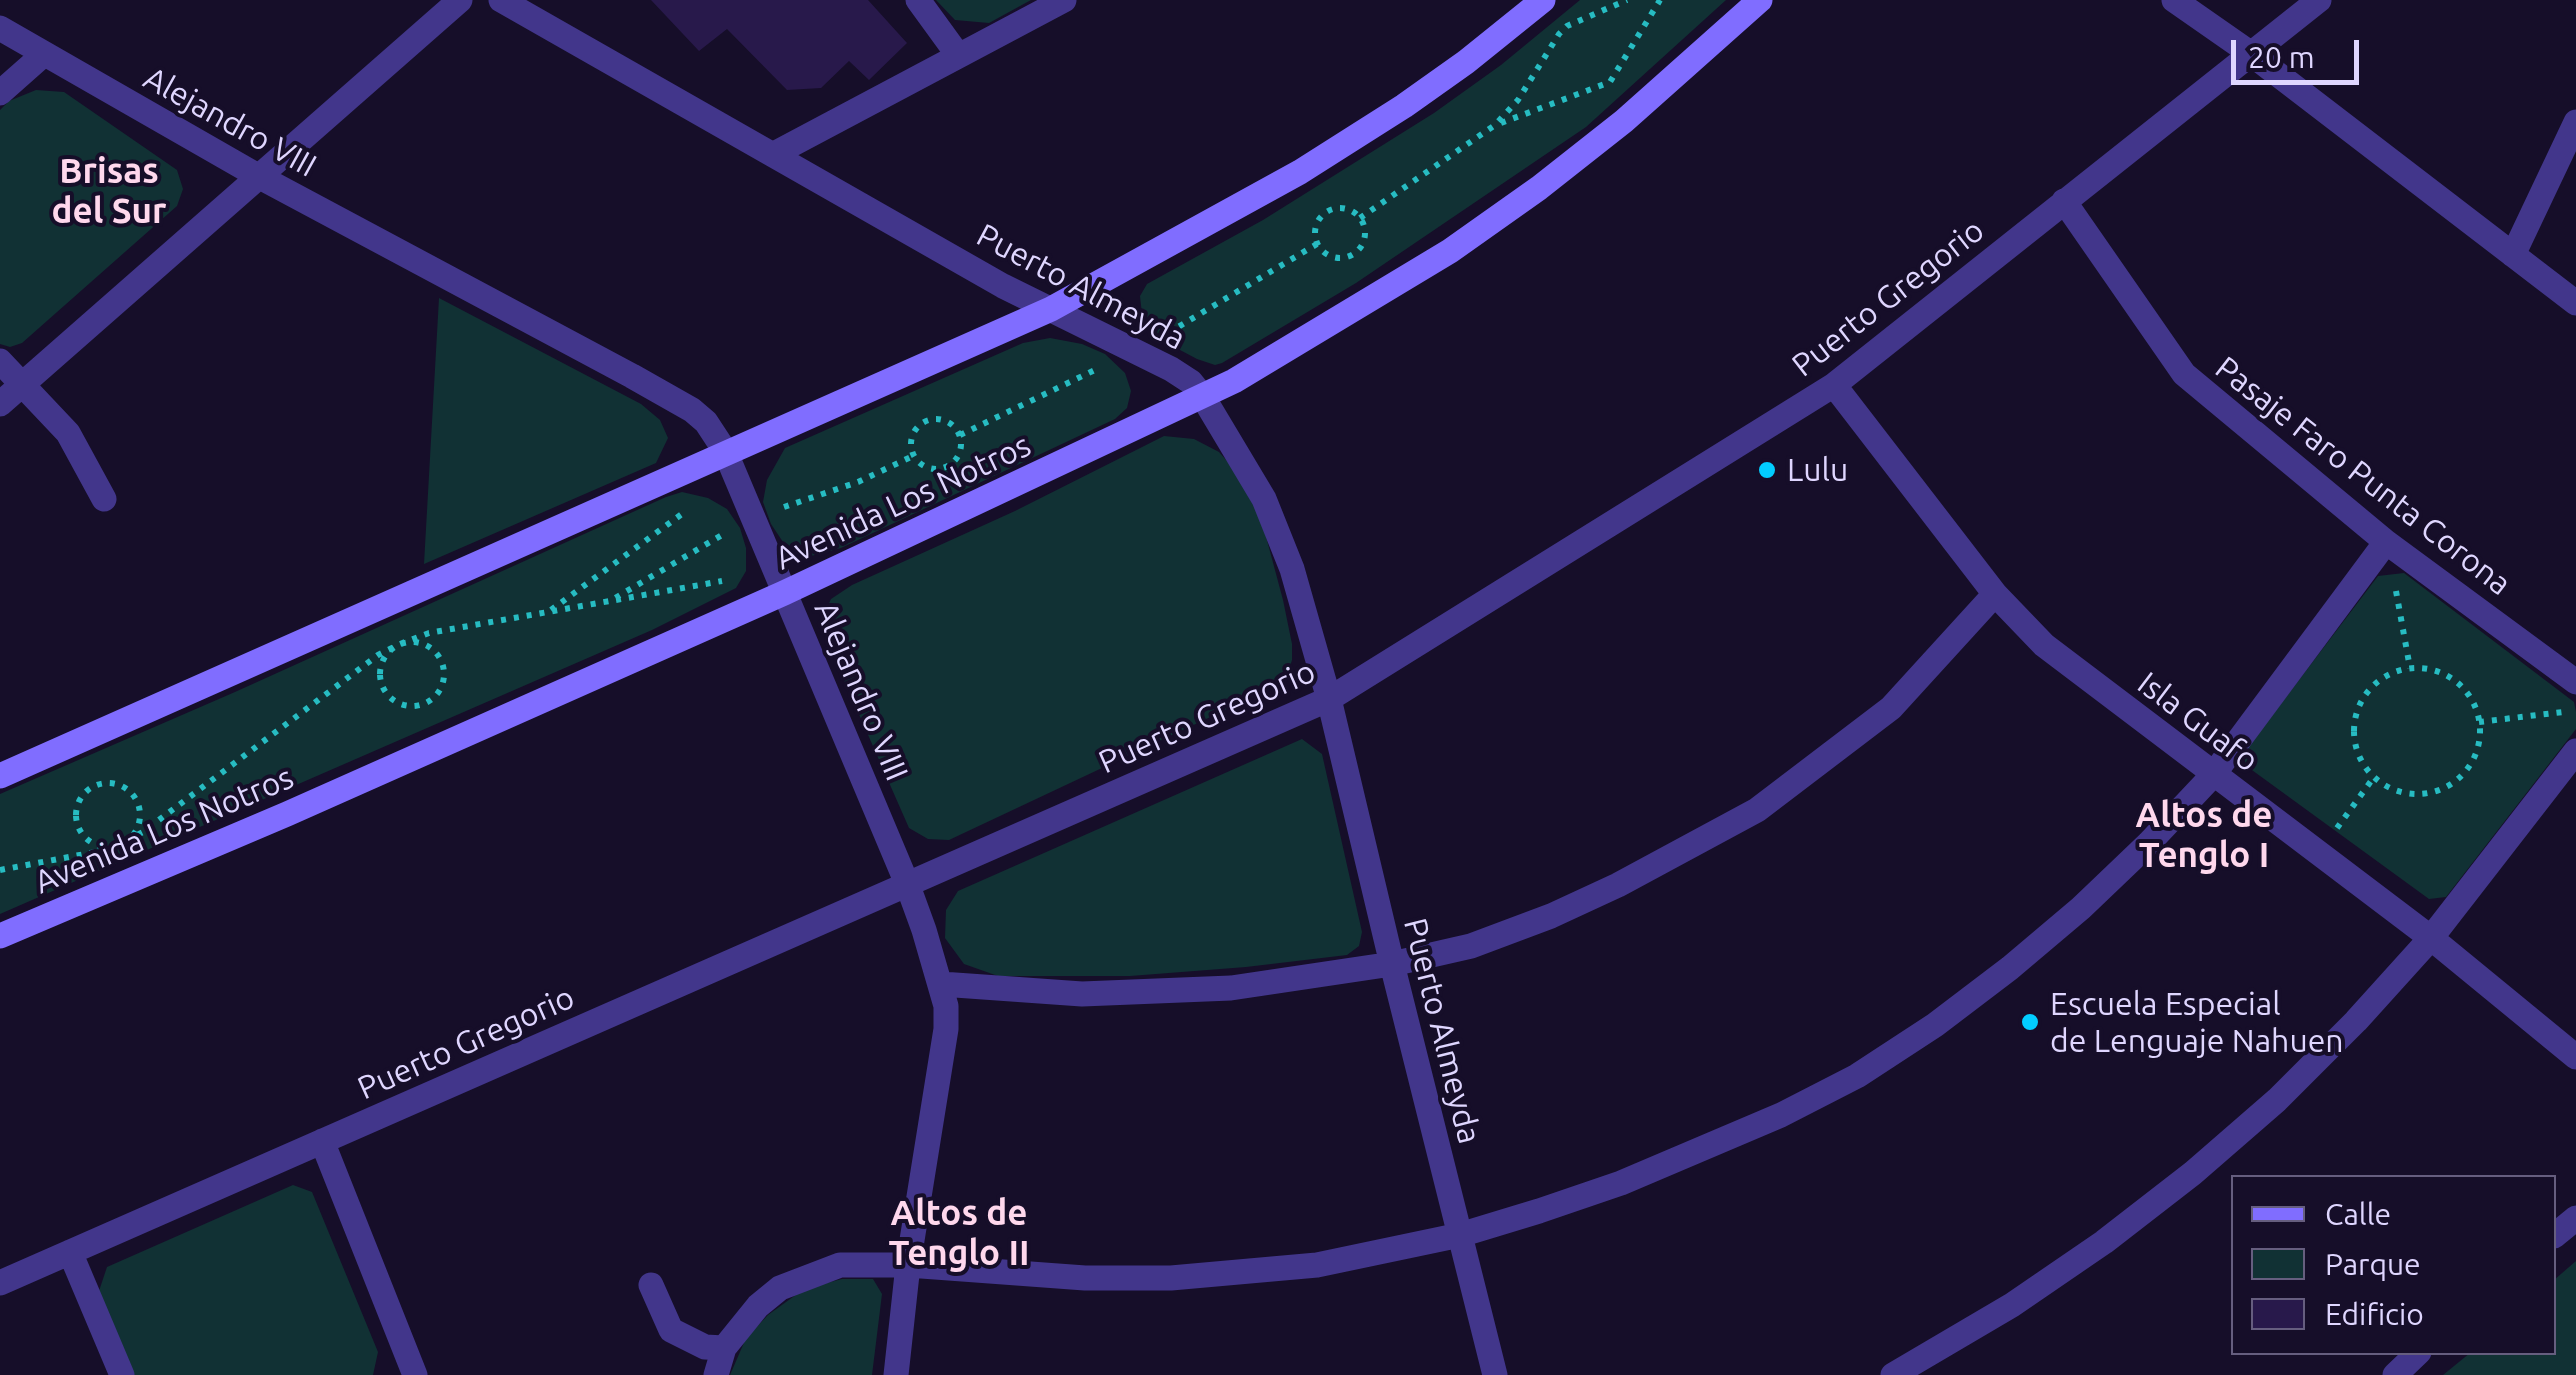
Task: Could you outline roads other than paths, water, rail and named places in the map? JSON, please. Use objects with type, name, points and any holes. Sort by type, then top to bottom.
[{"type":"main road","points":[[0,776],[1051,309],[1300,172],[1404,106],[1543,0]]},
{"type":"main road","name":"Avenida Los Notros","points":[[0,936],[287,814],[784,593],[1203,398],[1450,252],[1624,121],[1760,0]]},
{"type":"street","points":[[0,404],[460,0]]},
{"type":"street","name":"Puerto Almeyda","points":[[501,0],[1003,286],[1171,369],[1190,382],[1203,398],[1247,466],[1292,569],[1329,699],[1496,1375]]},
{"type":"street","points":[[918,0],[958,55]]},
{"type":"street","points":[[774,154],[1064,0]]},
{"type":"street","points":[[2174,0],[2250,52],[2576,303]]},
{"type":"street","points":[[2200,0],[2250,52]]},
{"type":"street","name":"Puerto Gregorio","points":[[0,1284],[1329,699],[1834,385],[2319,0]]},
{"type":"street","name":"Alejandro VIII","points":[[0,28],[258,176],[692,410],[706,422],[725,451],[908,886],[941,984],[946,1030],[908,1266],[896,1375]]},
{"type":"street","points":[[0,93],[44,54]]},
{"type":"street","points":[[2513,255],[2576,122]]},
{"type":"street","name":"Pasaje Faro Punta Corona","points":[[2064,200],[2184,374],[2386,542],[2576,682]]},
{"type":"street","points":[[0,361],[68,433],[104,498]]},
{"type":"street","name":"Isla Guafo","points":[[1834,385],[1995,594],[2044,645],[2431,938],[2576,1056]]},
{"type":"street","points":[[716,1375],[724,1348],[758,1306],[780,1288],[840,1265],[1084,1278],[1189,1277],[1317,1265],[1460,1235],[1621,1183],[1781,1115],[1857,1076],[1935,1024],[2024,956],[2150,843],[2213,775],[2386,542]]},
{"type":"street","points":[[941,984],[1048,992],[1150,993],[1263,984],[1392,964],[1471,946],[1618,886],[1757,810],[1891,708],[1995,594]]},
{"type":"street","points":[[1893,1375],[2012,1305],[2104,1242],[2193,1173],[2276,1100],[2356,1021],[2431,938],[2576,751]]},
{"type":"street","points":[[322,1141],[415,1375]]},
{"type":"street","points":[[2556,1234],[2576,1218]]},
{"type":"street","points":[[70,1252],[122,1375]]},
{"type":"street","points":[[651,1285],[672,1330],[705,1348],[724,1348]]},
{"type":"street","points":[[2395,1375],[2416,1355]]},
{"type":"place","name":"Lulu","points":[[1767,470]]},
{"type":"place","name":"Escuela Especial de Lenguaje Nahuen","points":[[2030,1022]]},
{"type":"district","name":"Brisas del Sur","points":[[109,191]]},
{"type":"district","name":"Altos de Tenglo I","points":[[2204,835]]},
{"type":"district","name":"Altos de Tenglo II","points":[[959,1233]]}]
